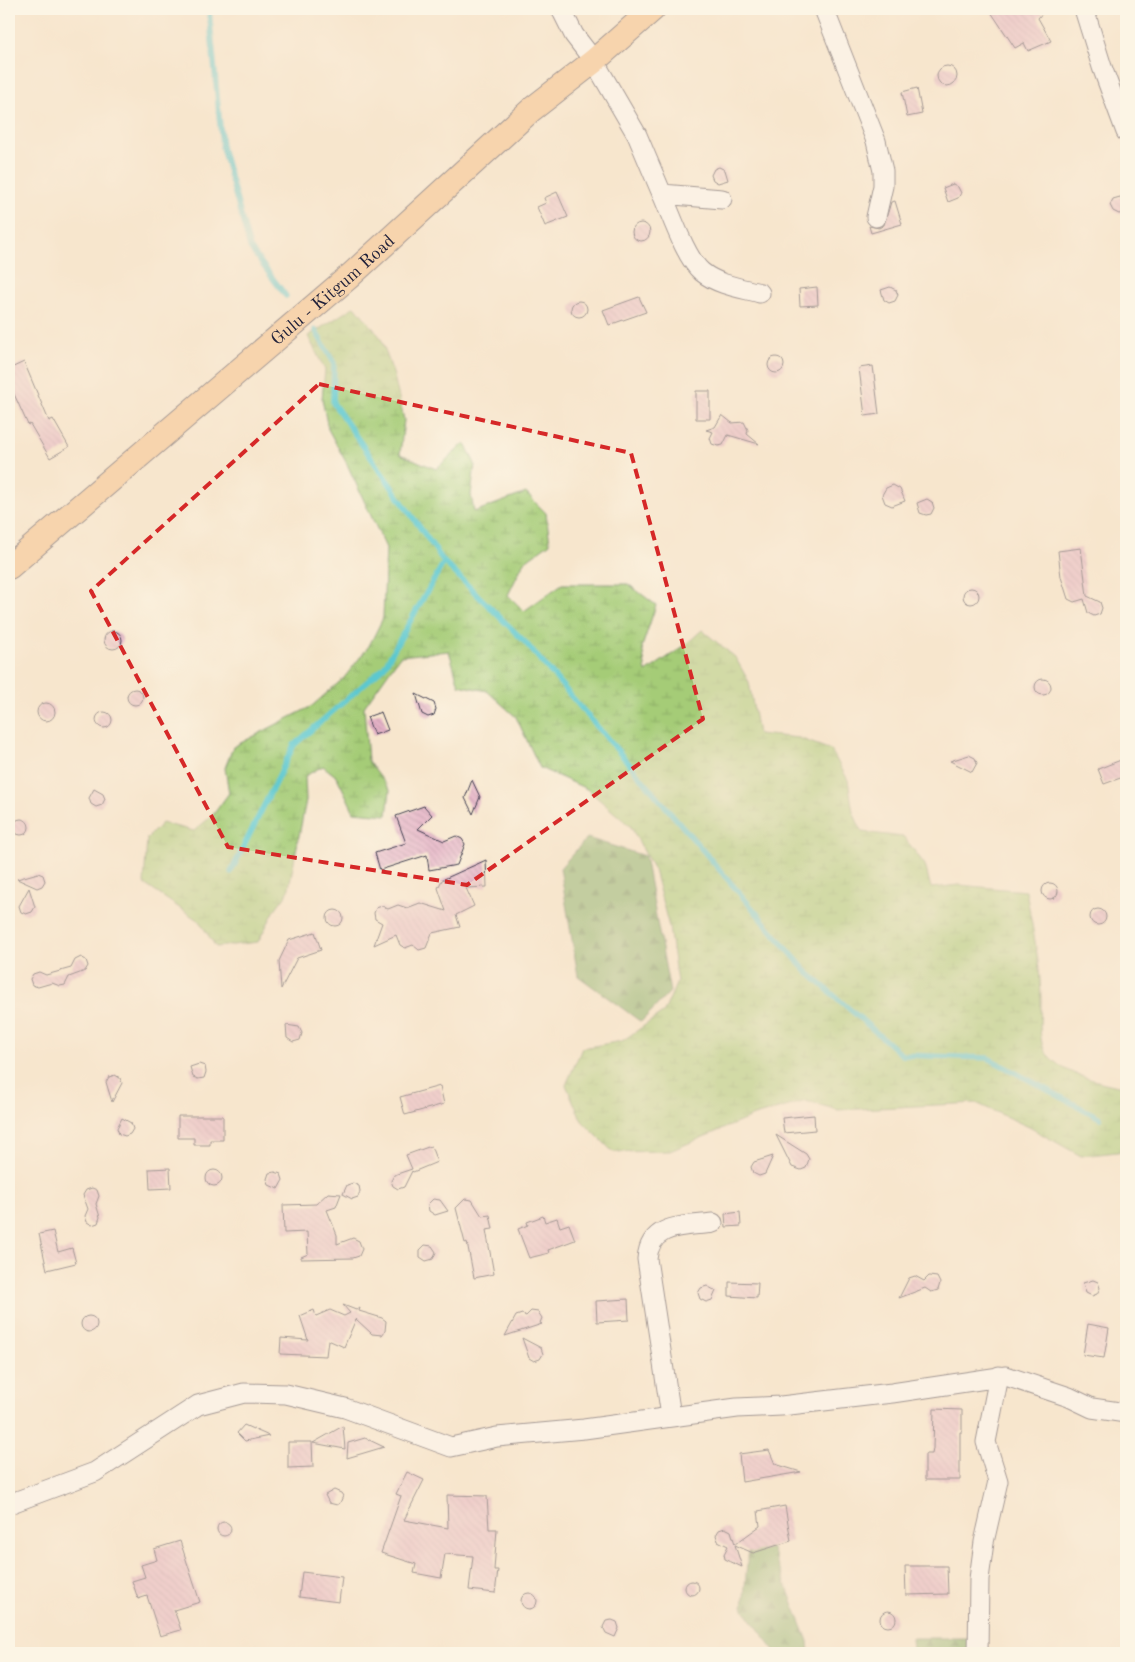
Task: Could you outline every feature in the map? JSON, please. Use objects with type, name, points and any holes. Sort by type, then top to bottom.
[{"type":"main road","name":"Gulu - Kitgum Road","points":[[9,567],[351,275],[532,110],[594,61],[653,9]]},
{"type":"street","points":[[561,9],[574,35],[594,61],[638,135],[681,240],[701,271],[714,279],[760,293]]},
{"type":"street","points":[[824,9],[876,141],[883,171],[883,186],[876,217]]},
{"type":"street","points":[[1084,9],[1102,67],[1126,132]]},
{"type":"street","points":[[662,194],[722,199]]},
{"type":"street","points":[[672,1416],[647,1259],[648,1250],[652,1240],[665,1230],[713,1223]]},
{"type":"street","points":[[978,1653],[979,1579],[984,1542],[998,1481],[986,1442],[999,1376]]},
{"type":"street","points":[[9,1504],[95,1472],[198,1405],[244,1393],[286,1394],[345,1408],[451,1447],[497,1437],[584,1429],[672,1416],[892,1393],[999,1376],[1006,1376],[1024,1382],[1092,1408],[1126,1413]]},
{"type":"highlighted area","points":[[319,384],[631,453],[703,719],[467,885],[228,847],[91,591]]},
{"type":"green space","points":[[355,306],[381,338],[394,376],[404,420],[400,454],[436,469],[465,443],[475,464],[471,495],[474,512],[526,493],[546,513],[550,543],[524,562],[508,595],[524,611],[562,584],[628,584],[656,605],[642,647],[646,672],[684,646],[702,630],[735,657],[749,682],[758,734],[799,738],[831,750],[848,780],[853,812],[862,832],[904,837],[925,865],[931,888],[959,885],[1026,891],[1040,974],[1040,1028],[1044,1049],[1055,1062],[1073,1073],[1126,1088],[1126,1151],[1081,1156],[1029,1127],[976,1103],[838,1110],[806,1101],[754,1116],[670,1151],[613,1152],[582,1121],[566,1085],[582,1048],[622,1041],[664,1012],[677,982],[669,927],[654,870],[631,827],[587,789],[540,768],[516,717],[487,691],[459,685],[449,651],[400,656],[364,707],[368,761],[390,790],[387,815],[354,812],[337,777],[323,766],[305,776],[306,800],[288,892],[276,908],[258,942],[216,947],[199,921],[144,884],[147,838],[162,823],[194,831],[213,815],[229,793],[225,768],[233,747],[312,706],[344,678],[369,646],[383,618],[386,548],[346,462],[328,429],[322,399],[325,370],[308,336]]},
{"type":"green space","points":[[587,838],[645,856],[670,992],[641,1022],[578,976],[560,868]]},
{"type":"green space","points":[[771,1547],[808,1641],[809,1653],[776,1653],[743,1608],[748,1552]]},
{"type":"green space","points":[[912,1638],[968,1638],[970,1653],[913,1653]]},
{"type":"building","points":[[989,9],[1046,9],[1038,18],[1051,41],[1028,51],[1024,43],[1015,48]]},
{"type":"building","points":[[947,66],[954,69],[957,76],[954,83],[947,86],[940,83],[937,76],[940,69]]},
{"type":"building","points":[[917,88],[922,114],[907,117],[902,92]]},
{"type":"building","points":[[719,167],[725,170],[728,180],[718,183],[713,180],[711,175],[714,169]]},
{"type":"building","points":[[953,184],[958,187],[961,193],[958,198],[948,202],[943,188]]},
{"type":"building","points":[[557,192],[568,217],[545,226],[537,207],[546,203],[544,198]]},
{"type":"building","points":[[1120,197],[1126,200],[1126,212],[1119,214],[1113,211],[1110,205],[1113,199]]},
{"type":"building","points":[[895,201],[902,224],[871,233],[869,226],[879,228],[884,225],[891,202]]},
{"type":"building","points":[[641,223],[647,226],[650,232],[647,238],[641,241],[635,238],[632,232],[635,226]]},
{"type":"building","points":[[817,287],[818,305],[800,306],[799,289]]},
{"type":"building","points":[[890,287],[896,290],[898,295],[895,301],[889,303],[884,300],[881,290]]},
{"type":"building","points":[[639,297],[646,312],[609,325],[603,310]]},
{"type":"building","points":[[576,301],[582,301],[587,306],[585,315],[576,317],[571,312],[571,306]]},
{"type":"building","points":[[776,357],[784,365],[776,373],[768,365]]},
{"type":"building","points":[[24,362],[49,421],[53,419],[69,447],[50,458],[30,424],[28,425],[14,394],[9,397],[9,369]]},
{"type":"building","points":[[873,366],[879,414],[865,416],[859,368]]},
{"type":"building","points":[[696,391],[710,391],[710,419],[696,419]]},
{"type":"building","points":[[722,415],[732,423],[744,422],[748,430],[747,434],[759,444],[728,435],[723,445],[712,444],[710,438],[713,432],[706,430],[715,427]]},
{"type":"building","points":[[893,485],[900,489],[905,501],[892,506],[885,503],[882,495],[886,488]]},
{"type":"building","points":[[927,499],[932,502],[934,508],[931,514],[926,515],[920,513],[917,503]]},
{"type":"building","points":[[1081,548],[1087,596],[1100,602],[1102,608],[1100,614],[1094,616],[1088,613],[1084,599],[1074,602],[1068,599],[1061,577],[1058,551]]},
{"type":"building","points":[[971,588],[979,596],[971,604],[963,596]]},
{"type":"building","points":[[113,631],[119,634],[122,640],[119,646],[113,649],[107,646],[104,640],[107,634]]},
{"type":"building","points":[[1043,679],[1051,687],[1043,695],[1035,687]]},
{"type":"building","points":[[135,689],[143,697],[135,705],[127,697]]},
{"type":"building","points":[[416,694],[434,703],[436,709],[434,715],[428,717],[422,714]]},
{"type":"building","points":[[46,703],[52,706],[55,712],[52,718],[46,721],[40,718],[37,712],[40,706]]},
{"type":"building","points":[[104,712],[112,720],[104,728],[96,720]]},
{"type":"building","points":[[381,712],[388,730],[374,735],[367,717]]},
{"type":"building","points":[[969,755],[975,758],[977,763],[972,772],[950,761]]},
{"type":"building","points":[[1126,758],[1126,776],[1104,784],[1098,769]]},
{"type":"building","points":[[472,780],[480,797],[473,814],[465,798]]},
{"type":"building","points":[[94,789],[103,794],[105,799],[102,805],[96,807],[91,804],[89,798]]},
{"type":"building","points":[[424,806],[432,815],[418,829],[444,841],[456,836],[462,839],[465,844],[457,865],[429,870],[427,855],[380,870],[375,853],[406,843],[396,816]]},
{"type":"building","points":[[21,819],[29,827],[21,835],[13,827]]},
{"type":"building","points":[[486,860],[487,887],[466,888],[474,906],[456,915],[460,927],[432,933],[426,948],[419,950],[413,945],[405,948],[400,945],[396,935],[374,945],[382,923],[375,919],[374,913],[376,908],[382,906],[388,909],[398,905],[407,908],[420,903],[446,911],[438,888],[442,880]]},
{"type":"building","points":[[38,873],[43,875],[45,881],[42,886],[37,888],[17,879]]},
{"type":"building","points":[[1050,883],[1058,891],[1050,899],[1042,891]]},
{"type":"building","points":[[29,888],[35,907],[32,912],[26,914],[21,912],[19,906]]},
{"type":"building","points":[[1098,909],[1106,917],[1098,925],[1090,917]]},
{"type":"building","points":[[335,910],[343,918],[335,926],[327,918]]},
{"type":"building","points":[[315,932],[321,950],[297,958],[281,989],[279,961],[289,940]]},
{"type":"building","points":[[81,957],[86,960],[88,966],[85,971],[69,977],[65,985],[60,986],[52,983],[38,987],[32,985],[30,979],[33,974],[39,972],[46,975],[71,968],[75,960]]},
{"type":"building","points":[[286,1025],[299,1027],[302,1033],[300,1040],[293,1042],[287,1038]]},
{"type":"building","points":[[199,1064],[205,1066],[206,1072],[204,1078],[198,1079],[193,1077],[190,1067]]},
{"type":"building","points":[[115,1075],[120,1078],[122,1083],[112,1102],[106,1082],[109,1077]]},
{"type":"building","points":[[440,1086],[444,1104],[405,1115],[400,1097]]},
{"type":"building","points":[[814,1115],[815,1130],[784,1133],[782,1118]]},
{"type":"building","points":[[178,1116],[223,1116],[223,1140],[210,1140],[210,1145],[194,1145],[194,1138],[178,1138]]},
{"type":"building","points":[[122,1118],[131,1123],[133,1129],[130,1134],[125,1136],[119,1134],[117,1128]]},
{"type":"building","points":[[776,1135],[806,1154],[809,1159],[806,1168],[801,1170],[792,1167]]},
{"type":"building","points":[[431,1146],[437,1162],[412,1171],[404,1187],[398,1189],[393,1186],[391,1181],[394,1175],[412,1169],[406,1155]]},
{"type":"building","points":[[773,1156],[765,1174],[759,1176],[753,1173],[751,1167],[754,1162]]},
{"type":"building","points":[[170,1168],[171,1188],[150,1189],[149,1169]]},
{"type":"building","points":[[214,1170],[222,1178],[214,1186],[206,1178]]},
{"type":"building","points":[[269,1173],[281,1174],[283,1180],[278,1189],[269,1185],[267,1179]]},
{"type":"building","points":[[353,1183],[359,1186],[360,1191],[358,1197],[352,1199],[343,1194],[347,1185]]},
{"type":"building","points":[[92,1188],[97,1190],[99,1196],[96,1204],[100,1217],[98,1223],[92,1225],[87,1222],[85,1216],[88,1209],[83,1195],[86,1190]]},
{"type":"building","points":[[328,1193],[341,1194],[336,1207],[327,1210],[337,1235],[337,1244],[353,1238],[359,1241],[362,1249],[359,1256],[353,1258],[301,1259],[301,1257],[308,1254],[307,1232],[284,1233],[283,1205],[316,1204]]},
{"type":"building","points":[[433,1199],[440,1200],[448,1211],[435,1215],[429,1211],[428,1204]]},
{"type":"building","points":[[465,1199],[472,1200],[482,1216],[490,1215],[493,1229],[486,1230],[494,1274],[474,1278],[467,1242],[465,1243],[456,1208]]},
{"type":"building","points":[[740,1212],[741,1226],[726,1227],[725,1214]]},
{"type":"building","points":[[543,1216],[545,1222],[557,1218],[560,1227],[569,1224],[575,1240],[548,1250],[549,1253],[529,1258],[518,1229],[528,1225],[527,1222]]},
{"type":"building","points":[[53,1231],[58,1252],[72,1248],[76,1263],[47,1270],[39,1234]]},
{"type":"building","points":[[425,1245],[432,1246],[436,1252],[433,1259],[426,1261],[420,1257],[420,1250]]},
{"type":"building","points":[[915,1276],[924,1281],[929,1276],[937,1277],[940,1283],[938,1290],[931,1292],[925,1288],[899,1298],[909,1278]]},
{"type":"building","points":[[1093,1280],[1098,1282],[1100,1288],[1097,1294],[1092,1296],[1086,1293],[1083,1283]]},
{"type":"building","points":[[729,1282],[758,1283],[757,1298],[729,1296]]},
{"type":"building","points":[[707,1286],[716,1291],[712,1300],[706,1302],[700,1299],[698,1293],[701,1288]]},
{"type":"building","points":[[628,1299],[629,1320],[597,1322],[596,1301]]},
{"type":"building","points":[[343,1305],[356,1310],[360,1308],[359,1311],[382,1318],[386,1321],[385,1331],[382,1335],[372,1334],[356,1319],[344,1347],[328,1340],[326,1356],[280,1354],[281,1338],[308,1340],[300,1316],[314,1310],[316,1316],[330,1310],[344,1316],[350,1313]]},
{"type":"building","points":[[531,1311],[538,1312],[542,1318],[540,1323],[542,1324],[505,1336],[516,1316],[522,1314],[526,1316]]},
{"type":"building","points":[[89,1316],[97,1324],[89,1332],[81,1324]]},
{"type":"building","points":[[1088,1324],[1109,1328],[1104,1358],[1083,1355]]},
{"type":"building","points":[[522,1338],[541,1348],[543,1354],[540,1359],[534,1361],[529,1358]]},
{"type":"building","points":[[934,1409],[962,1410],[960,1480],[925,1480],[925,1454],[932,1454],[933,1449]]},
{"type":"building","points":[[244,1425],[269,1436],[245,1441],[237,1433]]},
{"type":"building","points":[[343,1426],[345,1449],[313,1443]]},
{"type":"building","points":[[365,1438],[384,1447],[347,1458],[348,1443]]},
{"type":"building","points":[[288,1442],[312,1442],[313,1467],[288,1468]]},
{"type":"building","points":[[769,1450],[775,1464],[801,1472],[742,1482],[739,1454]]},
{"type":"building","points":[[407,1472],[424,1480],[404,1520],[448,1528],[447,1495],[487,1496],[489,1529],[497,1529],[494,1570],[498,1570],[495,1593],[469,1590],[473,1556],[445,1554],[441,1578],[414,1573],[416,1564],[381,1553],[401,1496],[396,1494]]},
{"type":"building","points":[[334,1490],[343,1496],[337,1505],[329,1503],[325,1495]]},
{"type":"building","points":[[785,1506],[791,1541],[753,1553],[735,1545],[742,1567],[725,1559],[724,1554],[728,1546],[718,1541],[716,1535],[719,1530],[725,1528],[731,1531],[735,1544],[760,1526],[758,1511]]},
{"type":"building","points":[[221,1522],[227,1522],[231,1529],[227,1536],[221,1536],[217,1532],[217,1526]]},
{"type":"building","points":[[180,1541],[200,1602],[174,1610],[181,1630],[160,1636],[147,1596],[138,1599],[132,1581],[145,1577],[141,1565],[157,1560],[154,1549]]},
{"type":"building","points":[[905,1566],[947,1566],[948,1594],[906,1595]]},
{"type":"building","points":[[302,1572],[342,1577],[339,1602],[299,1597]]},
{"type":"building","points":[[689,1581],[695,1581],[699,1588],[695,1595],[689,1595],[685,1591],[685,1585]]},
{"type":"building","points":[[529,1593],[537,1601],[529,1609],[521,1601]]},
{"type":"building","points":[[888,1611],[896,1619],[888,1627],[880,1619]]},
{"type":"building","points":[[612,1620],[617,1622],[619,1628],[615,1637],[606,1633],[603,1627],[606,1621]]},
{"type":"waterway","points":[[209,9],[222,147],[250,248],[286,296]]},
{"type":"waterway","points":[[315,330],[334,363],[333,403],[444,562],[524,641],[806,971],[902,1055],[988,1058],[1100,1118]]},
{"type":"waterway","points":[[231,872],[294,745],[384,667],[444,562]]}]
